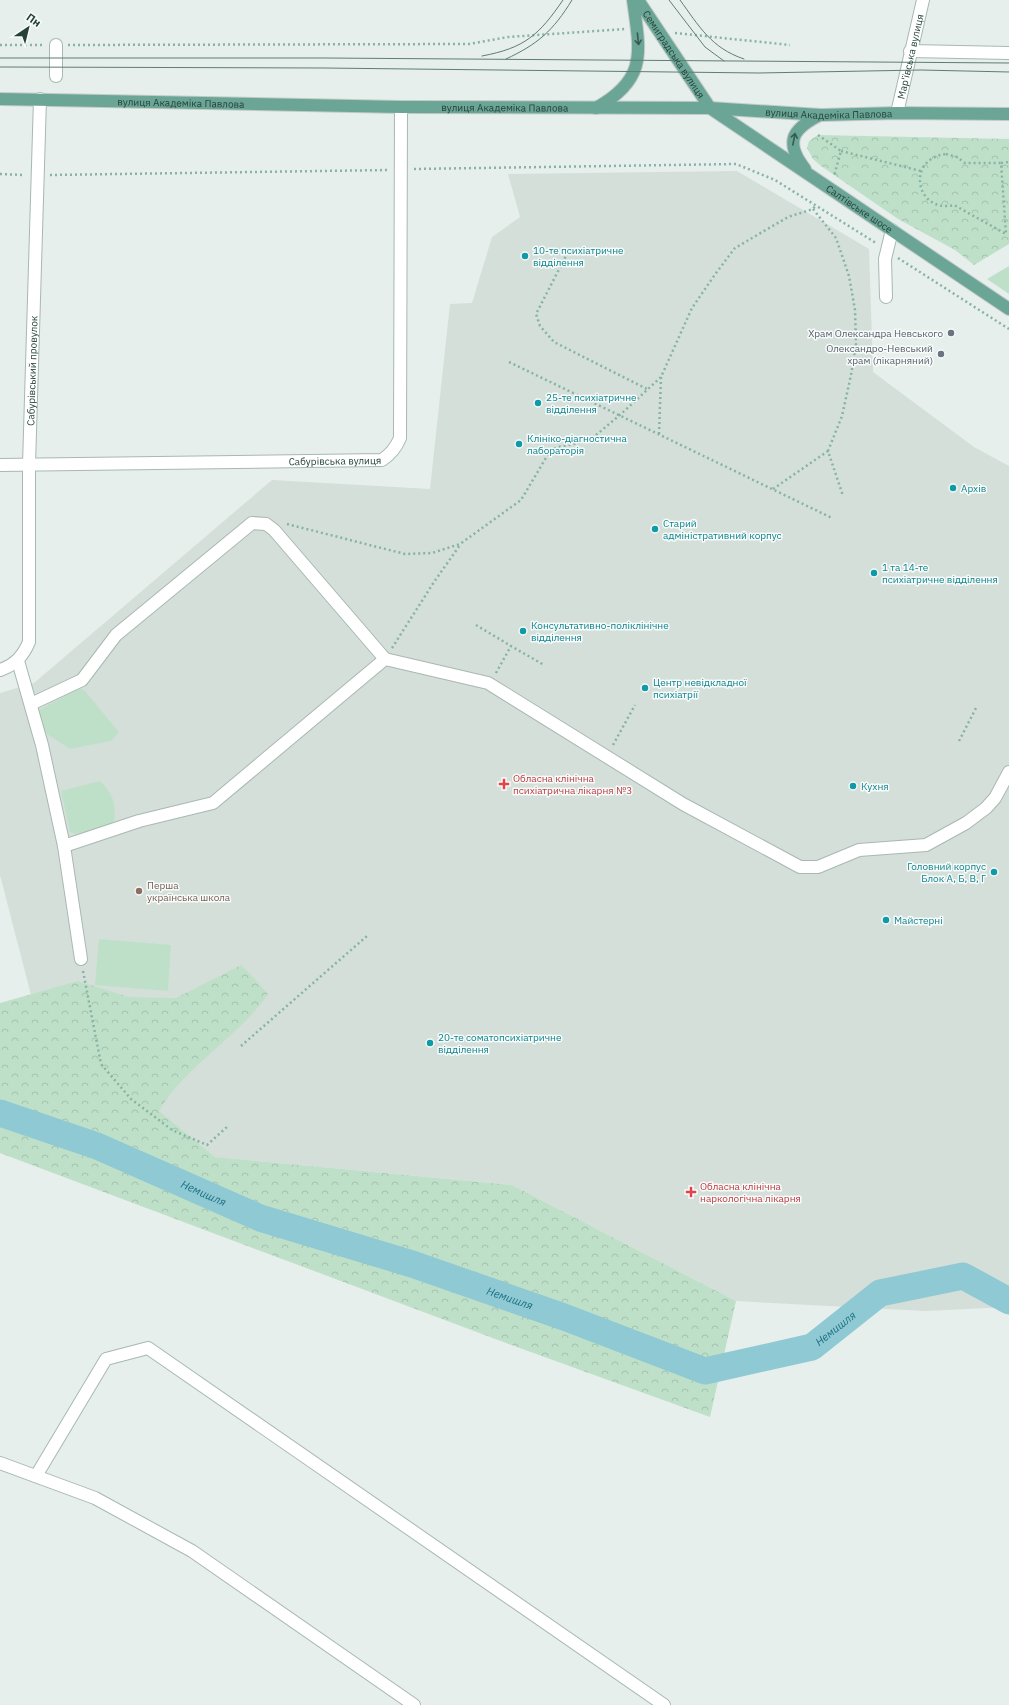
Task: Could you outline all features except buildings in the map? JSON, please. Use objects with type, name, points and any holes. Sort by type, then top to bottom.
[{"type":"main road","points":[[596,108],[624,89],[634,71],[639,53],[633,0]]},
{"type":"main road","name":"Семиградська вулиця","points":[[638,0],[710,108]]},
{"type":"main road","name":"вулиця Академіка Павлова","points":[[0,99],[401,107],[710,108],[821,114],[1009,114]]},
{"type":"main road","name":"Салтівське шосе","points":[[710,108],[1009,309]]},
{"type":"main road","points":[[808,174],[796,156],[793,149],[793,141],[795,134],[800,127],[821,114]]},
{"type":"street","name":"Мар'ївська вулиця","points":[[897,113],[910,51],[923,0]]},
{"type":"street","points":[[56,45],[56,76]]},
{"type":"street","points":[[910,51],[1009,53]]},
{"type":"street","name":"Сабурівський провулок","points":[[18,661],[25,652],[29,642],[29,465],[39,175],[40,99]]},
{"type":"street","name":"Сабурівська вулиця","points":[[0,465],[382,460],[390,455],[400,438],[401,107]]},
{"type":"street","points":[[886,297],[885,259],[892,230]]},
{"type":"street","points":[[31,704],[82,680],[116,636],[252,523],[266,524],[274,530],[385,659],[490,684],[683,804],[800,867],[818,867],[859,850],[926,845],[966,823],[986,808],[995,798],[1009,772]]},
{"type":"street","points":[[64,846],[138,821],[213,803],[385,659]]},
{"type":"street","points":[[0,670],[18,661],[31,704],[42,745],[64,846],[81,959]]},
{"type":"street","points":[[36,1476],[106,1359],[148,1348],[664,1705]]},
{"type":"street","points":[[0,1463],[95,1498],[192,1551],[414,1705]]},
{"type":"path","points":[[0,45],[469,44],[508,37]]},
{"type":"path","points":[[818,136],[841,151],[921,172]]},
{"type":"path","points":[[834,176],[841,151]]},
{"type":"path","points":[[1001,163],[1006,234],[954,205],[943,206],[928,199],[920,184],[921,172],[930,159],[946,154],[957,157],[965,163],[1009,162]]},
{"type":"path","points":[[0,174],[39,175],[736,164]]},
{"type":"path","points":[[659,434],[661,377],[692,308],[735,248],[788,217],[813,209],[816,205]]},
{"type":"path","points":[[773,489],[828,451],[842,416],[856,344],[855,310],[849,276],[836,238],[813,209]]},
{"type":"path","points":[[570,248],[536,314],[540,326],[554,342],[647,389]]},
{"type":"path","points":[[509,362],[832,518]]},
{"type":"path","points":[[266,524],[291,524],[405,554],[432,553],[460,544],[521,500],[550,451],[558,447],[589,441],[661,377]]},
{"type":"path","points":[[828,451],[843,496]]},
{"type":"path","points":[[385,659],[460,544]]},
{"type":"path","points":[[476,625],[544,665]]},
{"type":"path","points":[[490,684],[511,646]]},
{"type":"path","points":[[607,756],[635,705]]},
{"type":"path","points":[[959,741],[976,708]]},
{"type":"path","points":[[241,1046],[367,936]]},
{"type":"path","points":[[81,959],[101,1064],[132,1100],[172,1130],[207,1145],[228,1126]]},
{"type":"shaded area","name":"Обласна клінічна психіатрична лікарня №3","points":[[737,171],[869,249],[873,372],[974,447],[1009,466],[1009,1307],[925,1311],[736,1301],[512,1185],[215,1157],[169,1135],[31,995],[0,875],[0,693],[34,683],[272,480],[430,489],[450,304],[472,303],[492,237],[520,217],[508,174]]},
{"type":"green space","points":[[818,135],[1009,139],[1009,244],[974,265],[955,250],[898,219],[821,166],[813,159],[807,148],[809,141]]},
{"type":"green space","points":[[1009,266],[1009,294],[987,279]]},
{"type":"green space","points":[[79,688],[85,691],[119,732],[111,741],[70,749],[47,734],[36,715],[39,710]]},
{"type":"green space","points":[[100,781],[108,790],[113,799],[115,809],[114,821],[106,828],[75,834],[70,832],[61,791]]},
{"type":"green space","points":[[99,939],[171,945],[168,991],[95,985]]},
{"type":"green space","points":[[241,965],[268,994],[256,1010],[170,1094],[159,1111],[215,1157],[512,1185],[736,1301],[710,1417],[506,1343],[0,1153],[0,1003],[78,981],[129,997],[176,998]]},
{"type":"waterway","name":"Немишля","points":[[0,1113],[97,1146],[260,1218],[412,1264],[564,1317],[705,1371],[812,1347],[880,1293],[963,1276],[1009,1301]]},
{"type":"tram line","points":[[482,56],[509,49],[530,38],[546,22],[563,0]]},
{"type":"tram line","points":[[506,59],[527,48],[544,36],[558,20],[572,0]]},
{"type":"tram line","points":[[669,0],[705,47],[724,61]]},
{"type":"tram line","points":[[680,0],[700,27],[714,42],[723,49],[744,59]]},
{"type":"tram line","points":[[0,58],[325,58],[1009,63]]},
{"type":"tram line","points":[[0,67],[324,68],[759,73],[921,70],[1009,72]]},
{"type":"place","name":"10-те психіатричне відділення","points":[[525,256]]},
{"type":"place","name":"Храм Олександра Невського","points":[[951,333]]},
{"type":"place","name":"Олександро-Невський храм (лікарняний)","points":[[941,354]]},
{"type":"place","name":"25-те психіатричне відділення","points":[[538,403]]},
{"type":"place","name":"Клініко-діагностична лабораторія","points":[[519,444]]},
{"type":"place","name":"Архів","points":[[953,488]]},
{"type":"place","name":"Старий адміністративний корпус","points":[[655,529]]},
{"type":"place","name":"1 та 14-те психіатричне відділення","points":[[874,573]]},
{"type":"place","name":"Консультативно-поліклінічне відділення","points":[[523,631]]},
{"type":"place","name":"Центр невідкладної психіатрії","points":[[645,688]]},
{"type":"place","name":"Обласна клінічна психіатрична лікарня №3","points":[[504,784]]},
{"type":"place","name":"Кухня","points":[[853,786]]},
{"type":"place","name":"Головний корпус Блок А, Б, В, Г","points":[[994,872]]},
{"type":"place","name":"Перша українська школа","points":[[139,891]]},
{"type":"place","name":"Майстерні","points":[[886,920]]},
{"type":"place","name":"20-те соматопсихіатричне відділення","points":[[430,1043]]},
{"type":"place","name":"Обласна клінічна наркологічна лікарня","points":[[691,1192]]}]
